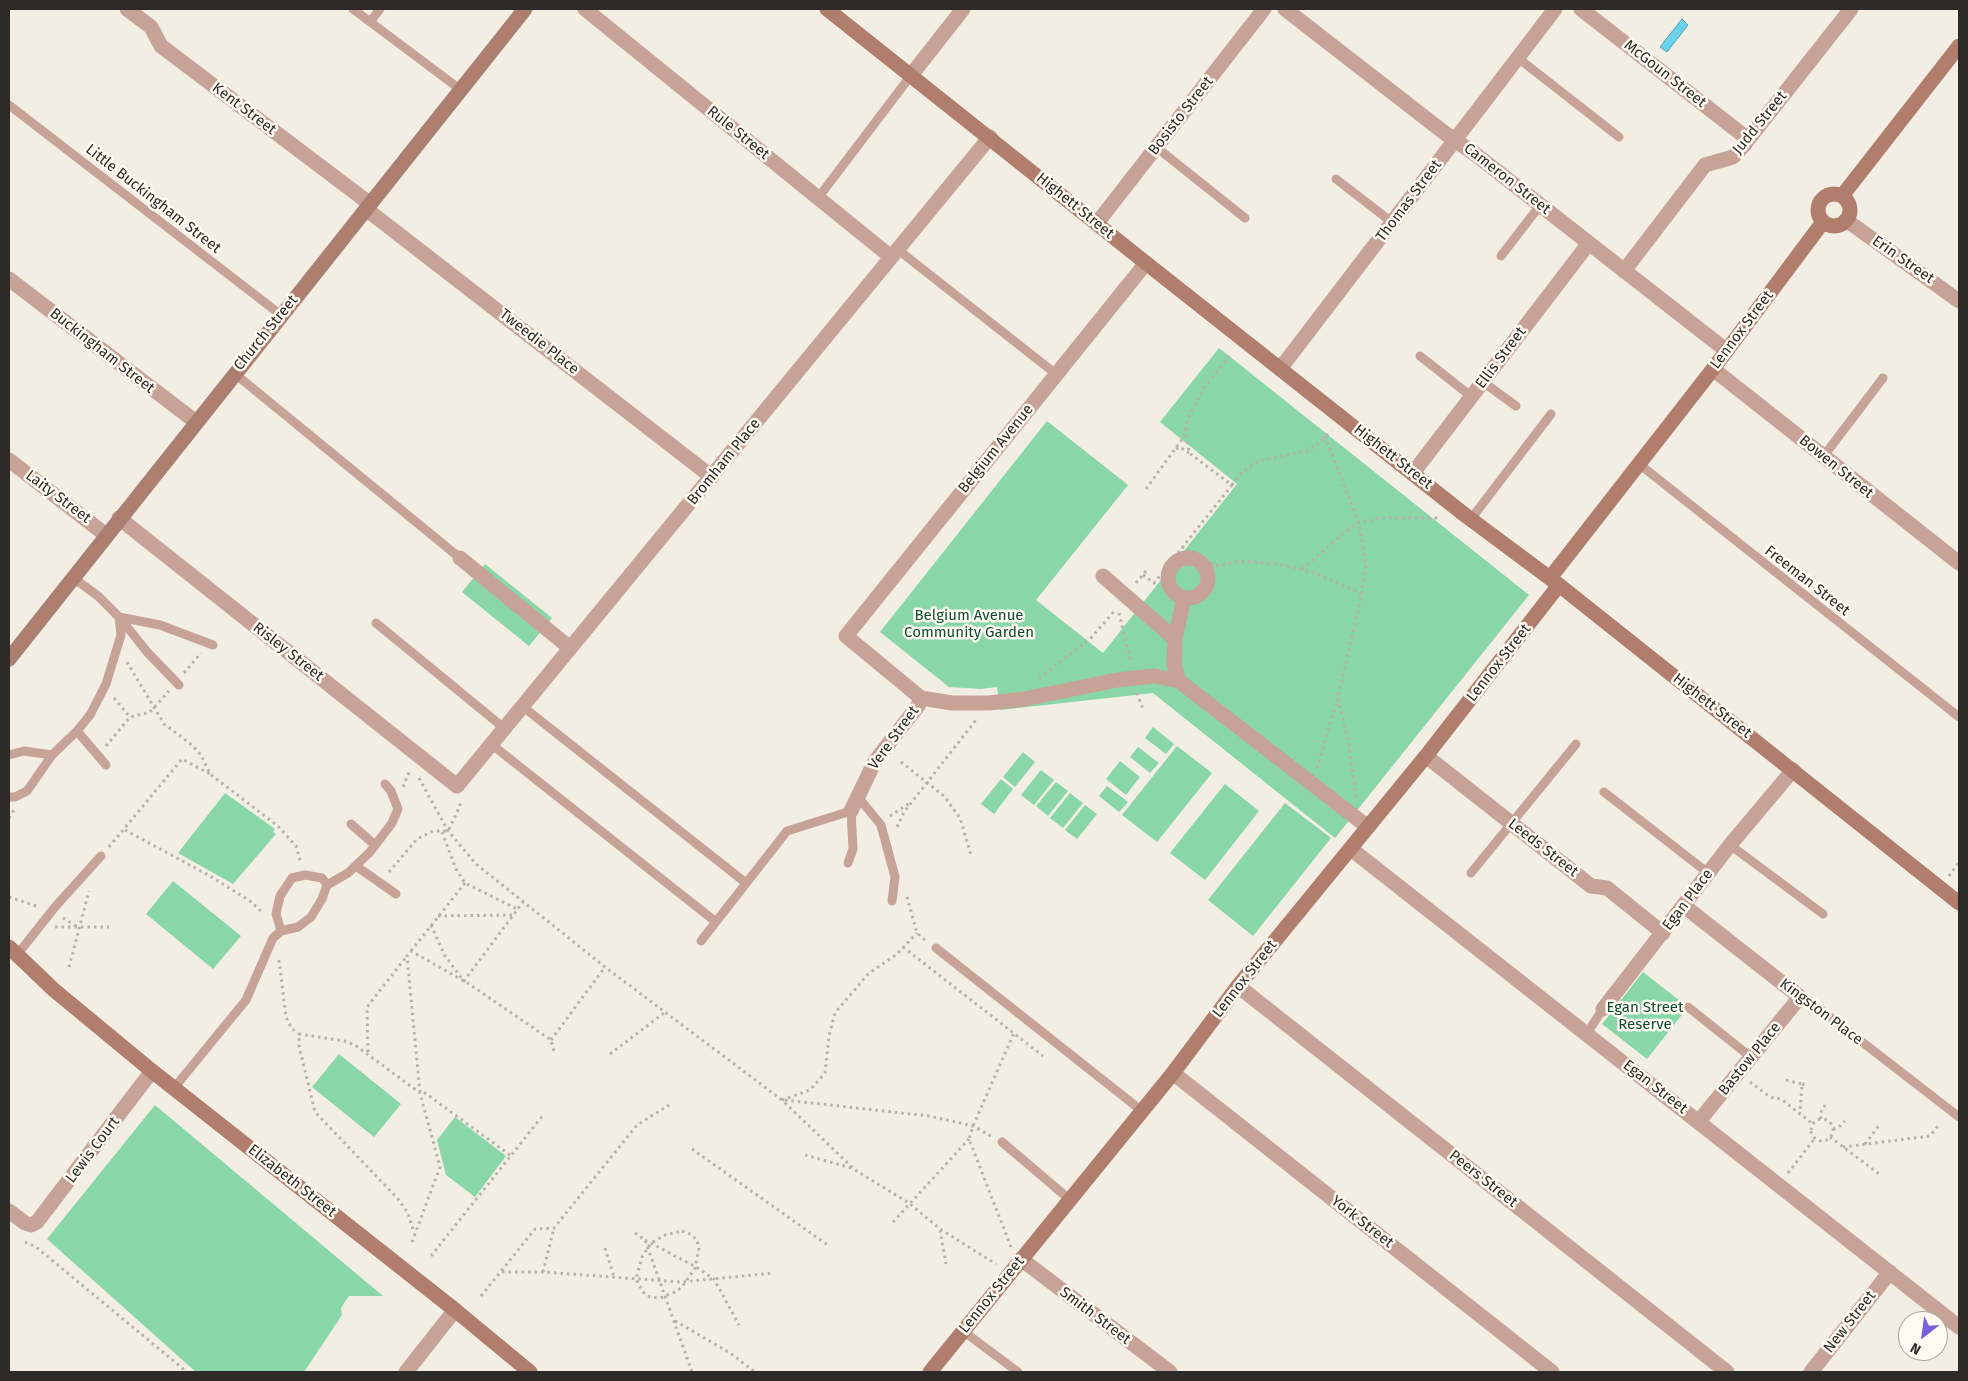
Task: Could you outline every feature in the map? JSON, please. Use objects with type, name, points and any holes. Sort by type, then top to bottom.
[{"type":"street","name":"Kent Street","points":[[127,9],[151,27],[161,46],[367,206]]},
{"type":"street","name":"Church Street","points":[[11,651],[106,535],[525,9]]},
{"type":"street","name":"Rule Street","points":[[585,9],[818,198],[894,253]]},
{"type":"street","name":"Highett Street","points":[[828,9],[1280,369],[1471,519],[1555,582],[1959,903]]},
{"type":"street","points":[[912,74],[963,9]]},
{"type":"street","name":"Bosisto Street","points":[[1097,223],[1264,9]]},
{"type":"street","name":"Cameron Street","points":[[1285,9],[1446,134],[1541,204],[1727,351]]},
{"type":"street","name":"Thomas Street","points":[[1280,369],[1556,9]]},
{"type":"street","name":"McGoun Street","points":[[1581,9],[1748,139]]},
{"type":"street","name":"Judd Street","points":[[1624,271],[1705,165],[1733,157],[1851,9]]},
{"type":"street","points":[[1842,196],[1959,46]]},
{"type":"street","name":"Bromham Place","points":[[457,786],[990,137]]},
{"type":"street","points":[[1832,194],[1842,196],[1850,207],[1846,220],[1838,226],[1823,222],[1818,213],[1819,203],[1832,194]]},
{"type":"street","name":"Tweedie Place","points":[[367,206],[712,476]]},
{"type":"street","name":"Erin Street","points":[[1846,220],[1958,296]]},
{"type":"street","name":"Lennox Street","points":[[930,1372],[1010,1272],[1016,1255],[1070,1199],[1173,1073],[1238,986],[1351,849],[1514,644],[1638,464],[1727,351],[1823,222]]},
{"type":"street","name":"Ellis Street","points":[[1413,473],[1589,243]]},
{"type":"street","name":"Belgium Avenue","points":[[846,636],[1146,263]]},
{"type":"street","name":"Buckingham Street","points":[[9,279],[196,422]]},
{"type":"street","name":"Bowen Street","points":[[1713,369],[1959,563]]},
{"type":"street","name":"Laity Street","points":[[9,460],[106,535]]},
{"type":"street","name":"Risley Street","points":[[119,518],[457,786]]},
{"type":"street","points":[[460,558],[570,648]]},
{"type":"street","points":[[1103,576],[1176,639]]},
{"type":"street","points":[[1179,681],[1174,664],[1176,639],[1184,598]]},
{"type":"street","name":"Vere Street","points":[[846,636],[921,698],[918,706],[875,761],[855,804]]},
{"type":"street","points":[[921,698],[946,702],[989,703],[1024,699],[1134,678],[1154,676],[1179,681],[1368,827]]},
{"type":"street","name":"Leeds Street","points":[[1426,756],[1591,886],[1607,888],[1663,933]]},
{"type":"street","name":"Egan Place","points":[[1603,1009],[1730,845],[1793,770]]},
{"type":"street","name":"Egan Street","points":[[1351,849],[1959,1327]]},
{"type":"street","name":"Kingston Place","points":[[1684,906],[1800,997]]},
{"type":"street","name":"Elizabeth Street","points":[[12,954],[152,1071],[455,1310],[530,1372]]},
{"type":"street","name":"Peers Street","points":[[1238,986],[1728,1372]]},
{"type":"street","name":"Bastow Place","points":[[1699,1122],[1800,997]]},
{"type":"street","name":"Lewis Court","points":[[9,1211],[31,1225],[37,1222],[152,1071]]},
{"type":"street","name":"York Street","points":[[1173,1073],[1552,1372]]},
{"type":"street","name":"Smith Street","points":[[1016,1255],[1170,1372]]},
{"type":"street","name":"New Street","points":[[1811,1372],[1890,1272]]},
{"type":"street","points":[[406,1372],[455,1310]]},
{"type":"lane","points":[[353,9],[461,90]]},
{"type":"lane","points":[[370,22],[380,9]]},
{"type":"lane","points":[[1518,58],[1619,137]]},
{"type":"lane","points":[[818,198],[912,74]]},
{"type":"lane","name":"Little Buckingham Street","points":[[9,105],[281,315]]},
{"type":"lane","points":[[1156,148],[1245,218]]},
{"type":"lane","points":[[1336,179],[1393,222]]},
{"type":"lane","points":[[1501,256],[1541,204]]},
{"type":"lane","points":[[894,253],[1056,374]]},
{"type":"lane","points":[[1420,356],[1472,397]]},
{"type":"lane","points":[[234,373],[460,558]]},
{"type":"lane","points":[[1823,457],[1883,378]]},
{"type":"lane","points":[[1483,382],[1516,406]]},
{"type":"lane","points":[[1471,519],[1551,414]]},
{"type":"lane","name":"Freeman Street","points":[[1638,464],[1959,718]]},
{"type":"lane","points":[[72,577],[98,596],[119,617],[148,653],[178,684]]},
{"type":"lane","points":[[9,797],[15,797],[27,791],[52,755],[77,731],[90,715],[105,687],[119,641],[119,617]]},
{"type":"lane","points":[[119,617],[160,625],[211,645]]},
{"type":"lane","points":[[376,623],[504,728]]},
{"type":"lane","points":[[522,706],[746,883]]},
{"type":"lane","points":[[77,731],[106,765]]},
{"type":"lane","points":[[491,744],[716,922]]},
{"type":"lane","points":[[1471,873],[1576,744]]},
{"type":"lane","points":[[9,754],[24,751],[52,755]]},
{"type":"lane","points":[[174,1088],[246,1000],[273,938],[281,931],[298,927],[311,917],[322,899],[327,885],[356,866],[392,823],[398,809],[392,791],[385,784]]},
{"type":"lane","points":[[1604,792],[1708,873]]},
{"type":"lane","points":[[848,863],[853,849],[855,804]]},
{"type":"lane","points":[[701,941],[741,893],[746,883],[787,832],[855,804]]},
{"type":"lane","points":[[855,804],[881,825],[895,877],[892,901]]},
{"type":"lane","points":[[351,824],[375,845]]},
{"type":"lane","points":[[1730,845],[1823,914]]},
{"type":"lane","points":[[12,954],[40,926],[101,856]]},
{"type":"lane","points":[[356,866],[396,894]]},
{"type":"lane","points":[[281,931],[276,914],[280,896],[292,878],[305,875],[322,878],[327,885]]},
{"type":"lane","points":[[936,948],[1142,1111]]},
{"type":"lane","name":"Kingston Place","points":[[1800,997],[1808,1000],[1959,1117]]},
{"type":"lane","points":[[1688,1007],[1752,1058]]},
{"type":"lane","name":"Egan Place","points":[[1586,1033],[1603,1009]]},
{"type":"lane","points":[[1002,1142],[1070,1199]]},
{"type":"lane","points":[[963,1331],[1018,1372]]},
{"type":"path","points":[[1146,490],[1183,438],[1203,389],[1232,352]]},
{"type":"path","points":[[1186,428],[1190,453]]},
{"type":"path","points":[[1143,575],[1154,583],[1241,473],[1258,461],[1306,451],[1331,431]]},
{"type":"path","points":[[1316,772],[1338,697],[1362,594],[1366,566],[1359,523],[1326,436]]},
{"type":"path","points":[[1175,449],[1180,447],[1190,453],[1232,485]]},
{"type":"path","points":[[1302,570],[1350,528],[1359,523],[1380,518],[1442,518]]},
{"type":"path","points":[[1182,547],[1216,566],[1241,561],[1278,564],[1315,573],[1362,594]]},
{"type":"path","points":[[1036,679],[1091,638],[1118,606],[1139,702],[1143,709]]},
{"type":"path","points":[[119,641],[124,658],[164,724],[192,745],[200,755],[210,774]]},
{"type":"path","points":[[98,756],[130,717],[150,712],[154,709],[211,645]]},
{"type":"path","points":[[105,687],[130,717]]},
{"type":"path","points":[[1338,697],[1350,745],[1356,803]]},
{"type":"path","points":[[896,831],[904,812],[989,703]]},
{"type":"path","points":[[101,856],[125,830],[182,759],[210,774],[278,826],[296,846],[305,875]]},
{"type":"path","points":[[901,762],[944,796],[960,818],[971,855]]},
{"type":"path","points":[[411,764],[448,831],[476,864],[605,967],[782,1100],[855,1170],[909,1203],[940,1229],[1010,1272]]},
{"type":"path","points":[[448,831],[460,806],[457,786]]},
{"type":"path","points":[[884,821],[894,812],[912,802]]},
{"type":"path","points":[[125,830],[210,876],[250,901],[266,916],[277,947],[286,1017],[292,1029],[299,1034],[344,1041],[368,1053],[420,1093],[426,1093],[510,1155]]},
{"type":"path","points":[[381,882],[417,839],[433,831],[448,831]]},
{"type":"path","points":[[442,832],[456,869],[465,883],[519,910]]},
{"type":"path","points":[[368,1053],[367,1007],[437,916],[465,883]]},
{"type":"path","points":[[69,967],[90,886]]},
{"type":"path","points":[[907,896],[917,934],[936,948]]},
{"type":"path","points":[[464,981],[519,910],[523,902]]},
{"type":"path","points":[[437,916],[514,915]]},
{"type":"path","points":[[431,925],[445,956],[464,981]]},
{"type":"path","points":[[40,926],[109,927]]},
{"type":"path","points":[[782,1100],[810,1090],[825,1073],[829,1036],[835,1013],[869,974],[917,934]]},
{"type":"path","points":[[903,947],[1044,1056]]},
{"type":"path","points":[[411,951],[464,981],[551,1040],[554,1052]]},
{"type":"path","points":[[407,956],[420,1093],[440,1167],[412,1242]]},
{"type":"path","points":[[551,1040],[605,967]]},
{"type":"path","points":[[610,1054],[664,1012]]},
{"type":"path","points":[[893,1222],[969,1139],[1014,1033]]},
{"type":"path","points":[[299,1034],[298,1046],[316,1112],[398,1198],[408,1213],[414,1233]]},
{"type":"path","points":[[1739,1073],[1770,1097],[1780,1099],[1813,1124]]},
{"type":"path","points":[[1786,1080],[1807,1085]]},
{"type":"path","points":[[1800,1114],[1802,1084]]},
{"type":"path","points":[[782,1100],[930,1116],[973,1126],[1002,1142]]},
{"type":"path","points":[[542,1272],[554,1228],[637,1125],[669,1105]]},
{"type":"path","points":[[1821,1119],[1820,1114],[1826,1105]]},
{"type":"path","points":[[431,1256],[544,1114]]},
{"type":"path","points":[[1821,1119],[1828,1120],[1833,1129],[1830,1137],[1824,1140],[1815,1138],[1811,1130],[1813,1124],[1821,1119]]},
{"type":"path","points":[[1833,1129],[1839,1127],[1845,1121]]},
{"type":"path","points":[[1864,1144],[1880,1124]]},
{"type":"path","points":[[1843,1147],[1930,1136],[1938,1126]]},
{"type":"path","points":[[1830,1137],[1879,1174]]},
{"type":"path","points":[[1788,1173],[1815,1138]]},
{"type":"path","points":[[969,1139],[1016,1255]]},
{"type":"path","points":[[692,1149],[829,1246]]},
{"type":"path","points":[[805,1155],[855,1170]]},
{"type":"path","points":[[481,1296],[535,1229],[554,1228]]},
{"type":"path","points":[[940,1229],[946,1264]]},
{"type":"path","points":[[674,1232],[690,1234],[697,1240],[699,1248],[696,1267],[686,1282],[675,1292],[666,1296],[650,1297],[643,1292],[636,1279],[642,1257],[648,1247],[651,1243],[674,1232]]},
{"type":"path","points":[[635,1234],[696,1267],[714,1279],[739,1325]]},
{"type":"path","points":[[22,1240],[36,1247],[187,1372]]},
{"type":"path","points":[[645,1240],[692,1372]]},
{"type":"path","points":[[605,1248],[614,1277]]},
{"type":"path","points":[[501,1272],[542,1272],[686,1282],[774,1273]]},
{"type":"path","points":[[675,1320],[730,1352],[755,1372]]},
{"type":"green space","name":"Belgium Avenue Community Garden","points":[[1219,348],[1529,595],[1335,838],[1153,693],[1000,710],[997,687],[981,689],[949,687],[880,632],[1047,421],[1128,485],[1036,600],[1103,653],[1237,484],[1160,422]]},
{"type":"green space","points":[[485,564],[552,618],[529,646],[462,592]]},
{"type":"green space","points":[[1153,727],[1174,744],[1166,754],[1145,738]]},
{"type":"green space","points":[[1177,746],[1212,773],[1157,842],[1122,815]]},
{"type":"green space","points":[[1138,747],[1159,763],[1150,773],[1130,757]]},
{"type":"green space","points":[[1023,752],[1035,762],[1015,787],[1003,777]]},
{"type":"green space","points":[[1120,761],[1140,777],[1126,795],[1106,779]]},
{"type":"green space","points":[[1041,770],[1054,780],[1034,805],[1021,795]]},
{"type":"green space","points":[[1001,779],[1013,789],[994,814],[981,804]]},
{"type":"green space","points":[[1056,782],[1068,791],[1048,816],[1036,806]]},
{"type":"green space","points":[[1225,784],[1259,811],[1205,880],[1170,853]]},
{"type":"green space","points":[[1107,786],[1128,802],[1119,812],[1099,796]]},
{"type":"green space","points":[[225,793],[275,829],[273,832],[276,834],[233,884],[178,853]]},
{"type":"green space","points":[[1070,793],[1083,803],[1063,828],[1050,818]]},
{"type":"green space","points":[[1285,803],[1331,838],[1253,936],[1208,900]]},
{"type":"green space","points":[[1085,805],[1097,814],[1077,839],[1065,830]]},
{"type":"green space","points":[[173,881],[241,936],[213,969],[146,914]]},
{"type":"green space","name":"Egan Street Reserve","points":[[1643,972],[1688,1007],[1647,1059],[1602,1024]]},
{"type":"green space","points":[[339,1054],[401,1104],[374,1137],[312,1087]]},
{"type":"green space","points":[[155,1105],[383,1296],[349,1296],[341,1308],[342,1315],[304,1372],[196,1372],[47,1239]]},
{"type":"green space","points":[[455,1117],[506,1156],[475,1197],[446,1175],[437,1140]]},
{"type":"water","points":[[1682,19],[1688,25],[1667,52],[1660,47]]},
{"type":"tram line","points":[[9,651],[518,9]]},
{"type":"tram line","points":[[9,667],[531,9]]}]
